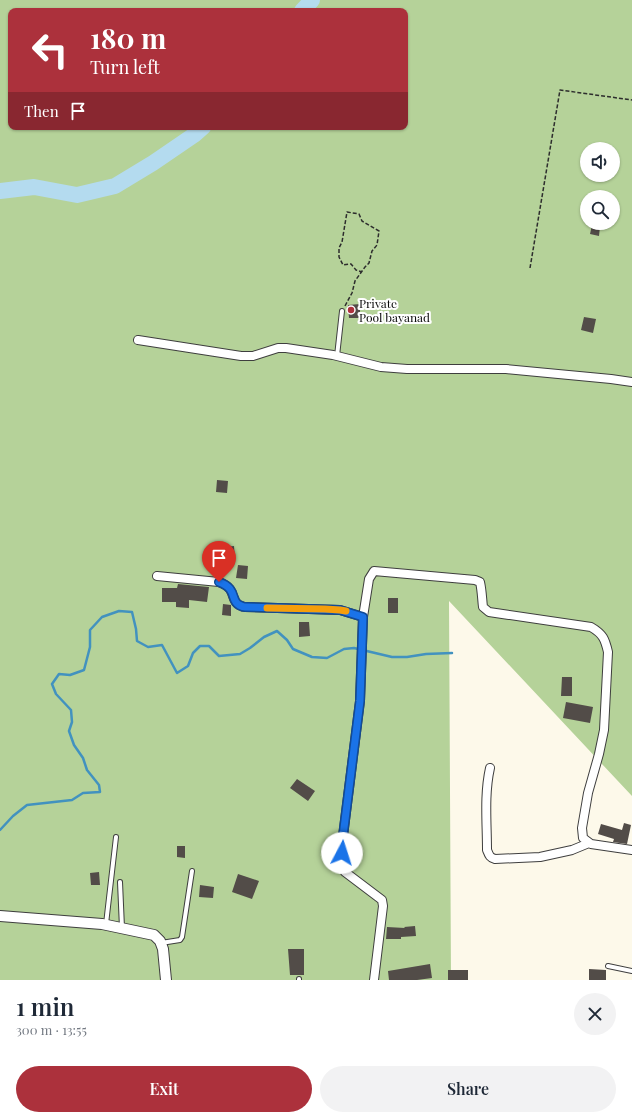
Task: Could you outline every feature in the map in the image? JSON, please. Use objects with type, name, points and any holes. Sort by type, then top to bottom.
[{"type":"street","points":[[138,340],[241,356],[253,356],[282,348],[337,356],[380,367],[407,369],[506,369],[632,382]]},
{"type":"street","points":[[374,980],[383,906],[382,900],[345,872],[342,862],[342,844],[360,701],[363,617],[369,578],[374,571],[475,580],[480,582],[483,607],[489,612],[592,627],[600,632],[606,642],[608,652],[604,730],[588,793],[582,828],[583,838],[591,844],[632,850]]},
{"type":"street","points":[[157,576],[219,582],[227,585],[233,592],[235,601],[239,605],[245,607],[340,610],[363,617]]},
{"type":"street","points":[[490,768],[486,797],[487,850],[492,858],[540,857],[572,850],[589,843]]},
{"type":"street","points":[[0,916],[106,924],[154,935],[161,943],[163,949],[166,980]]},
{"type":"lane","points":[[337,356],[342,311]]},
{"type":"lane","points":[[106,924],[116,837]]},
{"type":"lane","points":[[161,943],[180,940],[182,937],[192,871]]},
{"type":"lane","points":[[120,882],[122,928]]},
{"type":"lane","points":[[608,966],[632,971]]},
{"type":"path","points":[[530,268],[560,90],[632,100]]},
{"type":"path","points":[[342,311],[352,293],[355,281],[370,263],[372,251],[377,245],[379,231],[362,221],[359,214],[347,212],[342,242],[339,248],[339,257],[343,265],[351,264],[356,270],[362,272]]},
{"type":"green space","points":[[0,0],[632,0],[632,796],[449,601],[451,980],[0,980]]},
{"type":"building","points":[[591,230],[600,230],[599,236],[590,234]]},
{"type":"building","points":[[360,304],[360,318],[349,318],[348,305]]},
{"type":"building","points":[[584,317],[596,319],[593,333],[581,330]]},
{"type":"building","points":[[217,480],[228,481],[227,493],[216,492]]},
{"type":"building","points":[[234,546],[235,561],[207,565],[206,552],[215,551],[215,548]]},
{"type":"building","points":[[238,565],[248,566],[247,579],[236,578]]},
{"type":"building","points":[[178,584],[209,587],[207,602],[189,600],[189,608],[176,607],[176,602],[162,602],[162,588],[177,588]]},
{"type":"building","points":[[388,598],[398,598],[398,613],[388,613]]},
{"type":"building","points":[[223,604],[231,605],[231,616],[222,615]]},
{"type":"building","points":[[299,622],[309,622],[310,636],[299,637]]},
{"type":"building","points":[[562,677],[572,677],[572,696],[561,696]]},
{"type":"building","points":[[566,702],[593,707],[590,723],[563,718]]},
{"type":"building","points":[[297,779],[315,791],[308,801],[290,788]]},
{"type":"building","points":[[624,823],[631,825],[627,844],[613,842],[614,839],[598,834],[601,824],[622,830]]},
{"type":"building","points":[[177,846],[185,846],[185,858],[177,857]]},
{"type":"building","points":[[99,872],[100,885],[91,885],[90,873]]},
{"type":"building","points":[[238,874],[259,881],[252,899],[232,892]]},
{"type":"building","points":[[200,885],[214,887],[213,898],[199,897]]},
{"type":"building","points":[[415,926],[416,936],[401,937],[401,939],[386,939],[387,927],[405,928],[404,927]]},
{"type":"building","points":[[288,949],[304,949],[304,975],[290,975]]},
{"type":"building","points":[[430,964],[432,978],[417,980],[389,980],[388,971]]},
{"type":"building","points":[[589,969],[606,970],[606,980],[589,980]]},
{"type":"building","points":[[448,970],[468,970],[468,980],[448,980]]},
{"type":"waterway","points":[[305,8],[312,0]]},
{"type":"waterway","points":[[0,191],[34,187],[77,195],[115,186],[153,163],[200,130]]},
{"type":"waterway","points":[[0,830],[13,816],[27,805],[72,800],[83,793],[100,792],[99,785],[87,770],[83,758],[74,745],[69,731],[72,722],[71,710],[56,694],[52,684],[59,674],[70,675],[84,670],[90,647],[90,630],[102,617],[119,611],[132,612],[137,641],[148,647],[162,645],[177,673],[188,666],[193,653],[200,646],[209,646],[219,656],[240,654],[264,637],[277,631],[287,640],[293,649],[312,657],[327,658],[344,649],[354,648],[392,657],[452,653]]},
{"type":"slow traffic","points":[[267,608],[325,609],[346,611]]},
{"type":"place","name":"Private Pool bayanad","points":[[351,310]]},
{"type":"route","points":[[219,582],[227,585],[233,592],[235,601],[239,605],[245,607],[340,610],[363,617],[360,701],[342,853]]}]
